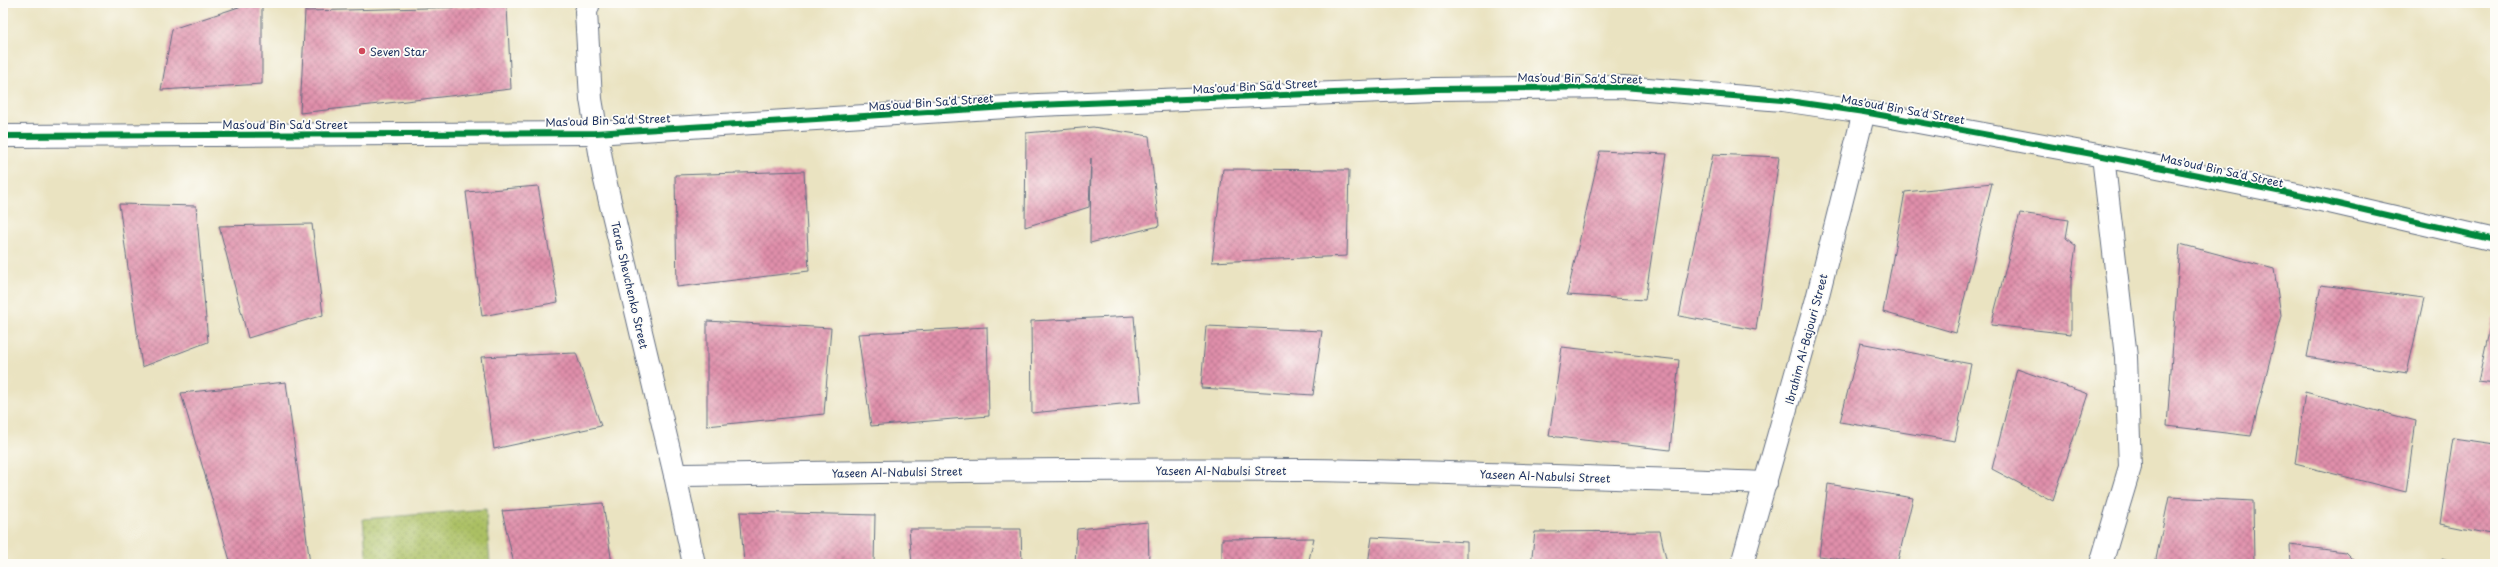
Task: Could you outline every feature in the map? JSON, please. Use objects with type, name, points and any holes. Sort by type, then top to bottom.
[{"type":"street","name":"Taras Shevchenko Street","points":[[585,6],[595,133],[675,475],[694,564]]},
{"type":"street","name":"Mas'oud Bin Sa'd Street","points":[[3,136],[595,133],[1038,105],[1280,94],[1539,86],[1624,87],[1704,92],[1782,100],[1864,112],[2103,156],[2312,198],[2495,240]]},
{"type":"street","name":"Ibrahim Al-Bajouri Street","points":[[1742,564],[1817,299],[1864,112]]},
{"type":"street","points":[[2101,564],[2130,467],[2126,357],[2103,156]]},
{"type":"street","name":"Yaseen Al-Nabulsi Street","points":[[675,475],[990,470],[1305,470],[1506,474],[1766,483]]},
{"type":"green space","points":[[486,509],[490,564],[367,564],[363,519]]},
{"type":"building","points":[[251,3],[262,3],[262,84],[161,90],[172,29]]},
{"type":"building","points":[[507,6],[511,89],[300,113],[305,11]]},
{"type":"building","points":[[1093,127],[1149,136],[1159,226],[1090,243],[1091,158],[1089,207],[1025,227],[1026,133]]},
{"type":"building","points":[[1600,151],[1667,154],[1645,300],[1567,295]]},
{"type":"building","points":[[1713,154],[1779,157],[1756,330],[1679,316]]},
{"type":"building","points":[[1223,169],[1349,170],[1347,256],[1212,262]]},
{"type":"building","points":[[804,171],[809,271],[677,287],[675,175]]},
{"type":"building","points":[[1992,183],[1956,333],[1883,312],[1905,192]]},
{"type":"building","points":[[538,186],[558,302],[482,316],[466,192]]},
{"type":"building","points":[[119,204],[196,206],[208,342],[142,367]]},
{"type":"building","points":[[2020,213],[2069,220],[2066,238],[2076,246],[2071,280],[2071,334],[1991,325]]},
{"type":"building","points":[[312,224],[323,315],[248,338],[219,226]]},
{"type":"building","points":[[2180,244],[2274,269],[2281,315],[2251,436],[2167,426]]},
{"type":"building","points":[[2321,285],[2424,298],[2407,373],[2307,357]]},
{"type":"building","points":[[1134,316],[1141,402],[1032,413],[1031,321]]},
{"type":"building","points":[[2492,318],[2495,319],[2495,384],[2478,382]]},
{"type":"building","points":[[707,321],[831,328],[824,414],[707,426]]},
{"type":"building","points":[[1206,326],[1322,331],[1313,395],[1201,388]]},
{"type":"building","points":[[987,327],[989,416],[871,426],[858,334]]},
{"type":"building","points":[[1860,343],[1971,364],[1955,441],[1840,422]]},
{"type":"building","points":[[1562,347],[1679,360],[1670,450],[1549,436]]},
{"type":"building","points":[[576,353],[601,426],[494,449],[481,357]]},
{"type":"building","points":[[2017,369],[2088,394],[2053,501],[1992,469]]},
{"type":"building","points":[[286,382],[310,564],[231,564],[181,393]]},
{"type":"building","points":[[2305,392],[2416,421],[2406,492],[2295,464]]},
{"type":"building","points":[[2453,438],[2495,444],[2495,535],[2440,524]]},
{"type":"building","points":[[1828,484],[1913,498],[1897,564],[1870,564],[1819,556]]},
{"type":"building","points":[[2169,497],[2253,501],[2254,564],[2155,564]]},
{"type":"building","points":[[603,503],[612,564],[514,564],[502,511]]},
{"type":"building","points":[[740,512],[875,515],[874,564],[744,564]]},
{"type":"building","points":[[1148,522],[1149,564],[1075,564],[1077,529]]},
{"type":"building","points":[[909,529],[1021,529],[1022,564],[912,564]]},
{"type":"building","points":[[1660,531],[1667,564],[1531,564],[1535,532]]},
{"type":"building","points":[[1372,537],[1467,542],[1467,564],[1368,564]]},
{"type":"building","points":[[1314,538],[1308,564],[1222,564],[1222,539]]},
{"type":"building","points":[[2290,545],[2345,552],[2357,564],[2291,564]]},
{"type":"building","points":[[2442,559],[2458,564],[2442,564]]},
{"type":"cycle path","points":[[3,136],[595,133],[1038,105],[1434,89],[1623,87],[1782,100],[1864,112],[2103,156],[2312,198],[2495,240]]},
{"type":"place","name":"Seven Star","points":[[362,51]]}]
